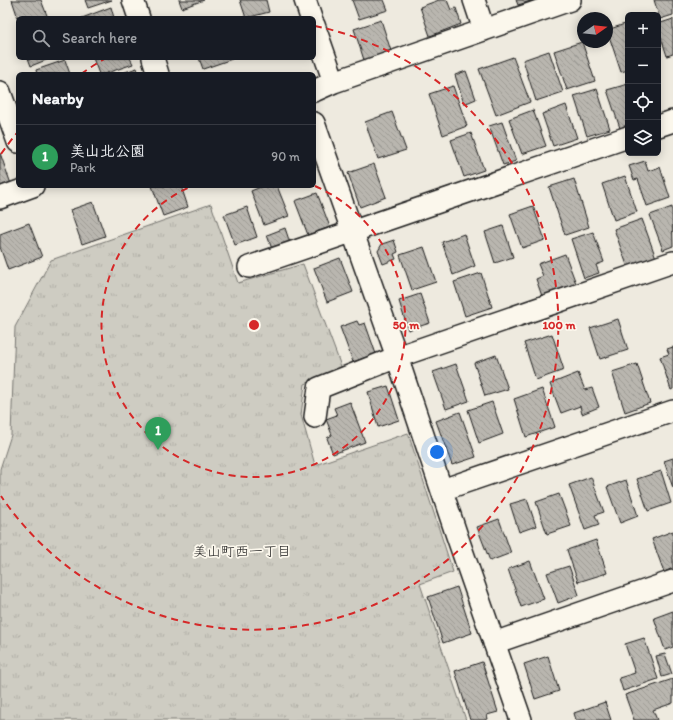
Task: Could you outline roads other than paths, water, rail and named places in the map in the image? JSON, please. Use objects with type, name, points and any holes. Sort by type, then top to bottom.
[{"type":"street","points":[[133,0],[138,16]]},
{"type":"street","points":[[305,0],[310,16]]},
{"type":"street","points":[[474,0],[484,30]]},
{"type":"street","points":[[316,90],[334,82],[570,0]]},
{"type":"street","points":[[316,31],[334,82]]},
{"type":"street","points":[[154,60],[157,72]]},
{"type":"street","points":[[0,92],[16,136]]},
{"type":"street","points":[[661,125],[673,121]]},
{"type":"street","points":[[316,129],[397,357],[521,720]]},
{"type":"street","points":[[249,267],[625,138]]},
{"type":"street","points":[[0,198],[28,188]]},
{"type":"street","points":[[315,417],[319,388],[397,357],[673,262]]},
{"type":"street","points":[[442,490],[673,411]]},
{"type":"street","points":[[494,643],[673,581]]},
{"type":"place","name":"美山北公園","points":[[158,450]]},
{"type":"district","name":"美山町西一丁目","points":[[242,551]]}]
